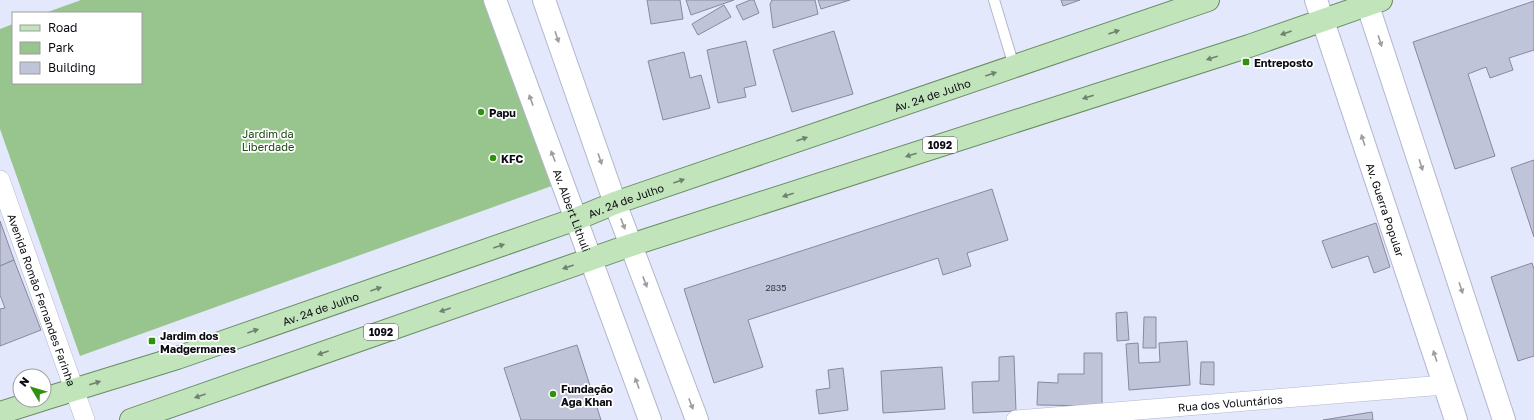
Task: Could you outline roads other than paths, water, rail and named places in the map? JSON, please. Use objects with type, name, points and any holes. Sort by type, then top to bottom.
[{"type":"main road","name":"Av. 24 de Julho","points":[[52,397],[184,355],[576,219],[615,203],[1208,0]]},
{"type":"main road","points":[[1323,20],[1372,1]]},
{"type":"main road","name":"1092","points":[[131,420],[632,245],[1249,46],[1323,20]]},
{"type":"main road","points":[[0,413],[16,408]]},
{"type":"street","name":"Av. Albert Lithuli","points":[[494,0],[650,420]]},
{"type":"street","points":[[544,0],[615,203],[697,420]]},
{"type":"street","name":"Av. Guerra Popular","points":[[1316,0],[1456,420]]},
{"type":"street","points":[[1372,1],[1504,420]]},
{"type":"street","name":"Avenida Romão Fernandes Farinha","points":[[0,180],[73,390],[85,420]]},
{"type":"street","name":"Rua dos Voluntários","points":[[1016,420],[1444,385]]},
{"type":"lane","points":[[994,0],[1014,66]]},
{"type":"place","name":"Entreposto","points":[[1246,62]]},
{"type":"place","name":"Papu","points":[[481,112]]},
{"type":"place","name":"KFC","points":[[493,158]]},
{"type":"place","name":"Jardim dos Madgermanes","points":[[152,341]]},
{"type":"place","name":"Fundação Aga Khan","points":[[553,394]]},
{"type":"park label","name":"Jardim da Liberdade","points":[[268,139]]}]
